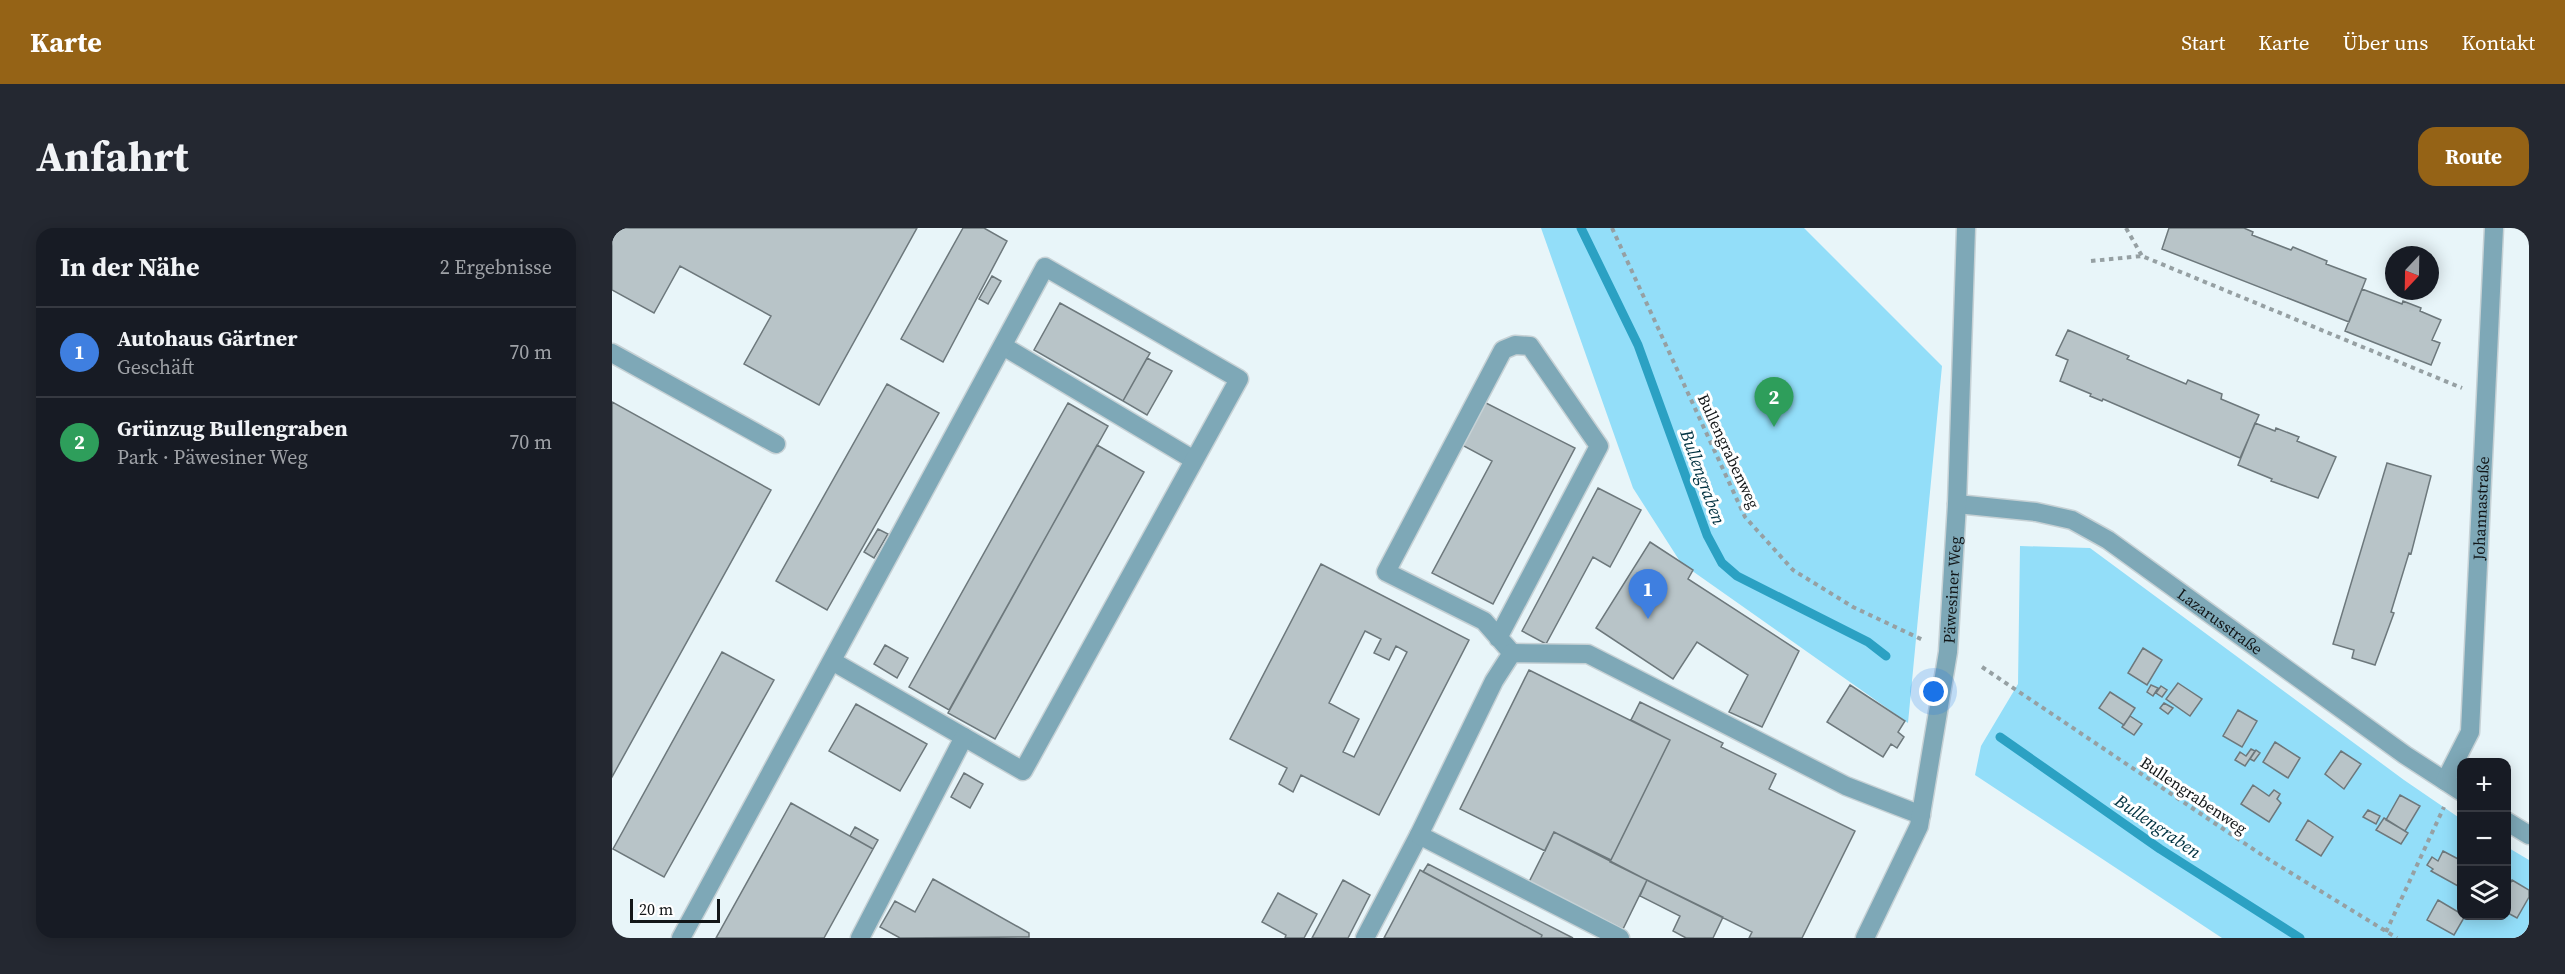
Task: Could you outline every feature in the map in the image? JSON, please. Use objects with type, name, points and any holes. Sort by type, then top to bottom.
[{"type":"street","name":"Päwesiner Weg","points":[[1865,938],[1919,826],[1948,652],[1957,504],[1966,228]]},
{"type":"street","name":"Johannastraße","points":[[2445,781],[2470,732],[2494,228]]},
{"type":"street","points":[[681,938],[1046,267],[1239,379],[1023,771],[832,661]]},
{"type":"street","points":[[1498,638],[1599,446],[1530,346],[1515,345],[1503,350],[1386,572],[1484,621],[1498,638],[1512,653],[1588,654],[1846,786],[1921,815]]},
{"type":"street","points":[[1003,346],[1194,460]]},
{"type":"street","points":[[612,354],[776,444]]},
{"type":"street","name":"Lazarusstraße","points":[[1957,504],[2036,512],[2072,520],[2108,540],[2445,781],[2454,797]]},
{"type":"street","points":[[1365,938],[1419,835],[1494,681],[1512,653]]},
{"type":"street","points":[[860,938],[964,737]]},
{"type":"street","points":[[2511,824],[2529,835]]},
{"type":"street","points":[[1419,835],[1620,938]]},
{"type":"path","name":"Bullengrabenweg","points":[[1612,228],[1746,517],[1793,570],[1853,607],[1925,641]]},
{"type":"path","points":[[2126,228],[2142,256]]},
{"type":"path","points":[[2091,261],[2142,256],[2485,397]]},
{"type":"path","name":"Bullengrabenweg","points":[[1982,668],[2265,857],[2397,938]]},
{"type":"path","points":[[2386,932],[2454,797]]},
{"type":"shaded area","points":[[1541,228],[1804,228],[1942,366],[1908,723],[1681,563],[1633,488]]},
{"type":"shaded area","points":[[2020,546],[2090,548],[2404,780],[2457,816],[2457,920],[2511,920],[2511,849],[2529,860],[2529,938],[2222,938],[1975,775],[1981,746],[2018,684]]},
{"type":"building","points":[[612,228],[917,228],[819,405],[744,364],[771,316],[680,266],[654,313],[612,290]]},
{"type":"building","points":[[963,228],[984,228],[1007,241],[943,362],[901,339]]},
{"type":"building","points":[[2169,228],[2244,228],[2253,232],[2252,235],[2291,250],[2293,247],[2327,261],[2326,264],[2366,279],[2349,322],[2162,249]]},
{"type":"building","points":[[992,276],[1001,281],[988,304],[979,299]]},
{"type":"building","points":[[2362,289],[2385,298],[2385,300],[2402,304],[2403,301],[2421,308],[2420,311],[2441,320],[2432,340],[2440,343],[2431,365],[2345,331]]},
{"type":"building","points":[[1060,303],[1150,353],[1123,401],[1034,350]]},
{"type":"building","points":[[2068,330],[2129,356],[2127,359],[2186,384],[2188,380],[2222,394],[2221,399],[2259,415],[2240,458],[2103,399],[2102,401],[2090,396],[2091,394],[2060,381],[2068,360],[2056,355]]},
{"type":"building","points":[[1147,358],[1172,371],[1147,415],[1123,401]]},
{"type":"building","points":[[887,384],[939,413],[827,610],[776,581]]},
{"type":"building","points":[[612,402],[771,490],[612,777]]},
{"type":"building","points":[[1484,402],[1575,448],[1493,604],[1432,573],[1492,461],[1462,445]]},
{"type":"building","points":[[1068,403],[1108,426],[949,710],[909,687]]},
{"type":"building","points":[[2255,423],[2299,437],[2297,441],[2336,457],[2318,498],[2271,481],[2272,479],[2238,465]]},
{"type":"building","points":[[1097,445],[1144,472],[995,739],[948,713]]},
{"type":"building","points":[[2387,463],[2431,476],[2411,554],[2409,553],[2391,612],[2394,613],[2375,665],[2352,658],[2354,650],[2333,644]]},
{"type":"building","points":[[1598,488],[1641,510],[1610,567],[1593,557],[1546,644],[1522,631]]},
{"type":"building","points":[[878,529],[888,534],[874,558],[864,552]]},
{"type":"building","points":[[1650,542],[1693,570],[1688,579],[1799,651],[1762,727],[1729,712],[1748,675],[1697,642],[1673,679],[1596,628]]},
{"type":"building","points":[[1321,564],[1469,640],[1379,815],[1301,775],[1293,792],[1279,784],[1287,768],[1230,739]],"holes":[[[1365,631],[1381,639],[1374,653],[1389,660],[1396,646],[1407,652],[1354,757],[1343,752],[1359,719],[1329,703]]]},
{"type":"building","points":[[885,645],[908,658],[897,678],[874,664]]},
{"type":"building","points":[[2143,648],[2162,660],[2147,685],[2128,673]]},
{"type":"building","points":[[722,652],[774,680],[664,877],[613,849]]},
{"type":"building","points":[[1529,670],[1670,740],[1611,860],[1554,832],[1545,851],[1460,809]]},
{"type":"building","points":[[2178,683],[2202,699],[2190,716],[2166,699]]},
{"type":"building","points":[[1850,685],[1905,721],[1898,732],[1904,737],[1897,748],[1891,744],[1883,757],[1827,722]]},
{"type":"building","points":[[2151,685],[2158,688],[2153,696],[2147,692]]},
{"type":"building","points":[[2161,686],[2167,690],[2162,697],[2156,693]]},
{"type":"building","points":[[2110,692],[2135,708],[2124,725],[2099,708]]},
{"type":"building","points":[[1640,702],[1723,743],[1721,747],[1776,774],[1769,789],[1855,831],[1802,938],[1749,938],[1752,932],[1610,862],[1670,740],[1631,720]]},
{"type":"building","points":[[2164,703],[2173,708],[2168,714],[2160,708]]},
{"type":"building","points":[[856,704],[927,744],[900,791],[829,751]]},
{"type":"building","points":[[2238,710],[2257,721],[2242,747],[2223,736]]},
{"type":"building","points":[[2130,716],[2142,724],[2134,735],[2122,727]]},
{"type":"building","points":[[2275,742],[2300,758],[2288,778],[2263,762]]},
{"type":"building","points":[[2251,749],[2255,751],[2245,766],[2235,760],[2240,752],[2246,756]]},
{"type":"building","points":[[2256,750],[2260,753],[2254,761],[2250,759]]},
{"type":"building","points":[[2341,751],[2361,764],[2344,789],[2325,774]]},
{"type":"building","points":[[964,773],[983,784],[970,808],[951,797]]},
{"type":"building","points":[[2253,785],[2269,796],[2274,790],[2280,794],[2277,799],[2281,803],[2269,822],[2241,804]]},
{"type":"building","points":[[2400,795],[2420,806],[2405,831],[2386,820]]},
{"type":"building","points":[[791,803],[873,849],[824,938],[716,938]]},
{"type":"building","points":[[2368,810],[2380,816],[2376,824],[2363,817]]},
{"type":"building","points":[[2384,818],[2408,833],[2401,844],[2376,830]]},
{"type":"building","points":[[2308,820],[2333,837],[2321,856],[2296,840]]},
{"type":"building","points":[[855,827],[878,840],[873,849],[850,836]]},
{"type":"building","points":[[1554,832],[1647,880],[1623,929],[1529,882]]},
{"type":"building","points":[[2443,851],[2457,858],[2457,885],[2431,871],[2433,869],[2427,865],[2432,857],[2438,861]]},
{"type":"building","points":[[1428,864],[1573,938],[1541,938],[1542,935],[1423,872]]},
{"type":"building","points":[[1420,870],[1542,935],[1541,938],[1384,938]]},
{"type":"building","points":[[933,879],[1029,933],[1029,937],[900,938],[880,927],[895,901],[915,912]]},
{"type":"building","points":[[1343,880],[1370,895],[1348,938],[1312,938]]},
{"type":"building","points":[[1647,880],[1723,917],[1713,938],[1686,938],[1673,931],[1680,916],[1640,896]]},
{"type":"building","points":[[2512,880],[2529,890],[2529,897],[2517,918],[2511,915]]},
{"type":"building","points":[[1278,893],[1317,914],[1304,938],[1285,938],[1286,935],[1262,922]]},
{"type":"building","points":[[2438,900],[2457,911],[2457,920],[2463,920],[2454,935],[2427,920]]},
{"type":"waterway","name":"Bullengraben","points":[[1581,228],[1638,345],[1707,535],[1722,563],[1737,576],[1868,642],[1886,656]]},
{"type":"waterway","name":"Bullengraben","points":[[2000,737],[2160,849],[2300,938]]},
{"type":"place","name":"Grünzug Bullengraben","points":[[1774,427]]},
{"type":"place","name":"Autohaus Gärtner","points":[[1648,619]]}]
